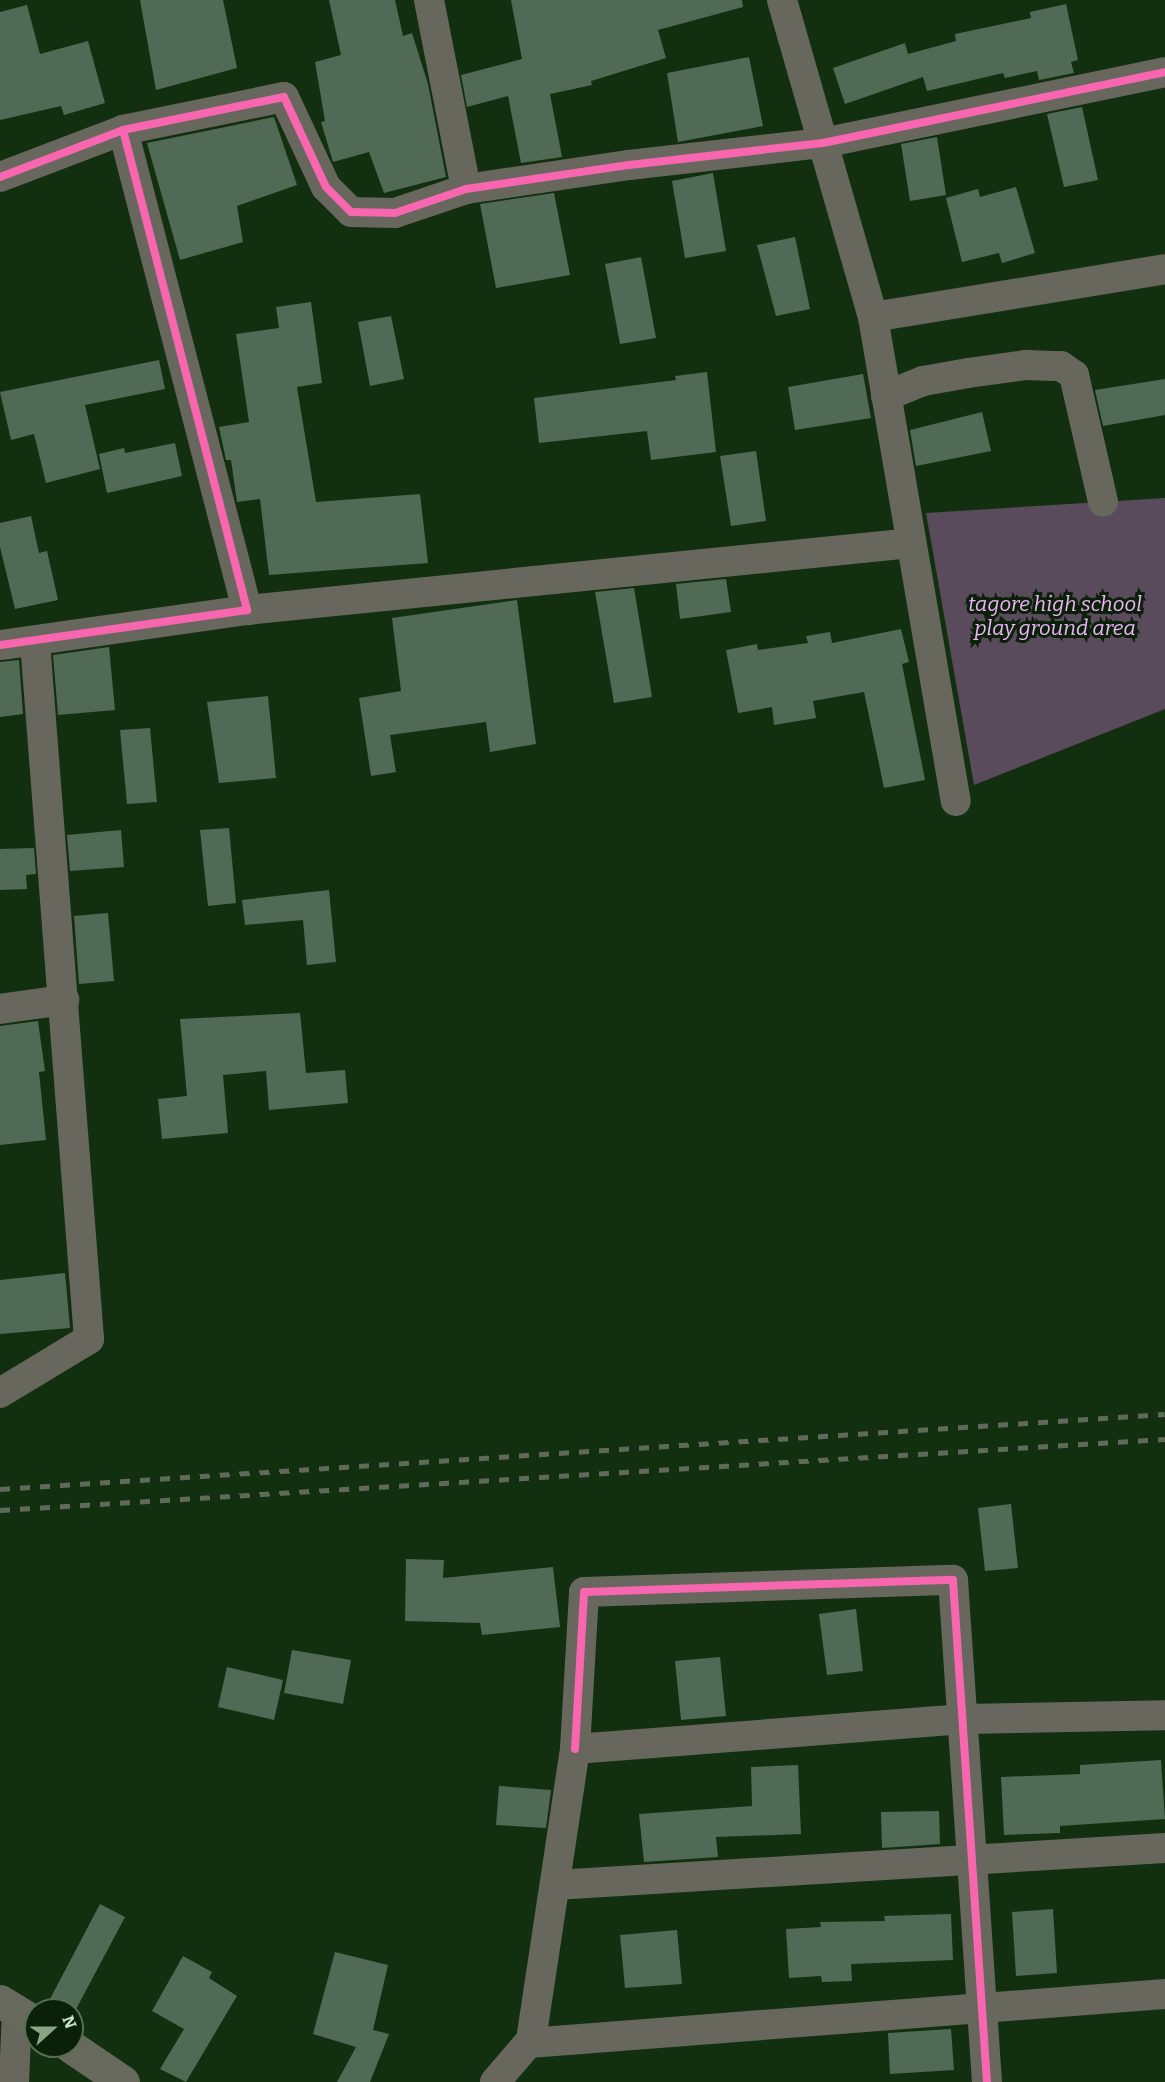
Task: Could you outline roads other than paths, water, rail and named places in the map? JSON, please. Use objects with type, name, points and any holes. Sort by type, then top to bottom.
[{"type":"main road","points":[[84,2056],[123,2082]]},
{"type":"street","points":[[429,0],[466,189]]},
{"type":"street","points":[[782,0],[873,317],[956,801]]},
{"type":"street","points":[[0,177],[123,130],[284,97],[326,187],[351,212],[395,213],[466,189],[629,165],[823,143],[1165,72]]},
{"type":"street","points":[[123,130],[247,610]]},
{"type":"street","points":[[873,317],[1165,269]]},
{"type":"street","points":[[886,396],[923,381],[968,373],[1026,366],[1061,366],[1074,375],[1103,502]]},
{"type":"street","points":[[0,645],[35,642],[247,610],[911,543]]},
{"type":"street","points":[[0,1393],[89,1339],[35,642]]},
{"type":"street","points":[[0,1009],[64,1000]]},
{"type":"street","points":[[495,2082],[529,2043],[575,1749],[584,1592],[952,1580],[964,1719],[987,2082]]},
{"type":"street","points":[[575,1749],[964,1719],[1165,1715]]},
{"type":"street","points":[[555,1885],[973,1862],[1165,1848]]},
{"type":"street","points":[[529,2043],[1165,1994]]},
{"type":"street","points":[[14,2082],[18,2012]]},
{"type":"railway","points":[[0,1489],[1165,1414]]},
{"type":"railway","points":[[0,1510],[1165,1439]]},
{"type":"park label","name":"tagore high school play ground area","points":[[1055,616]]}]
